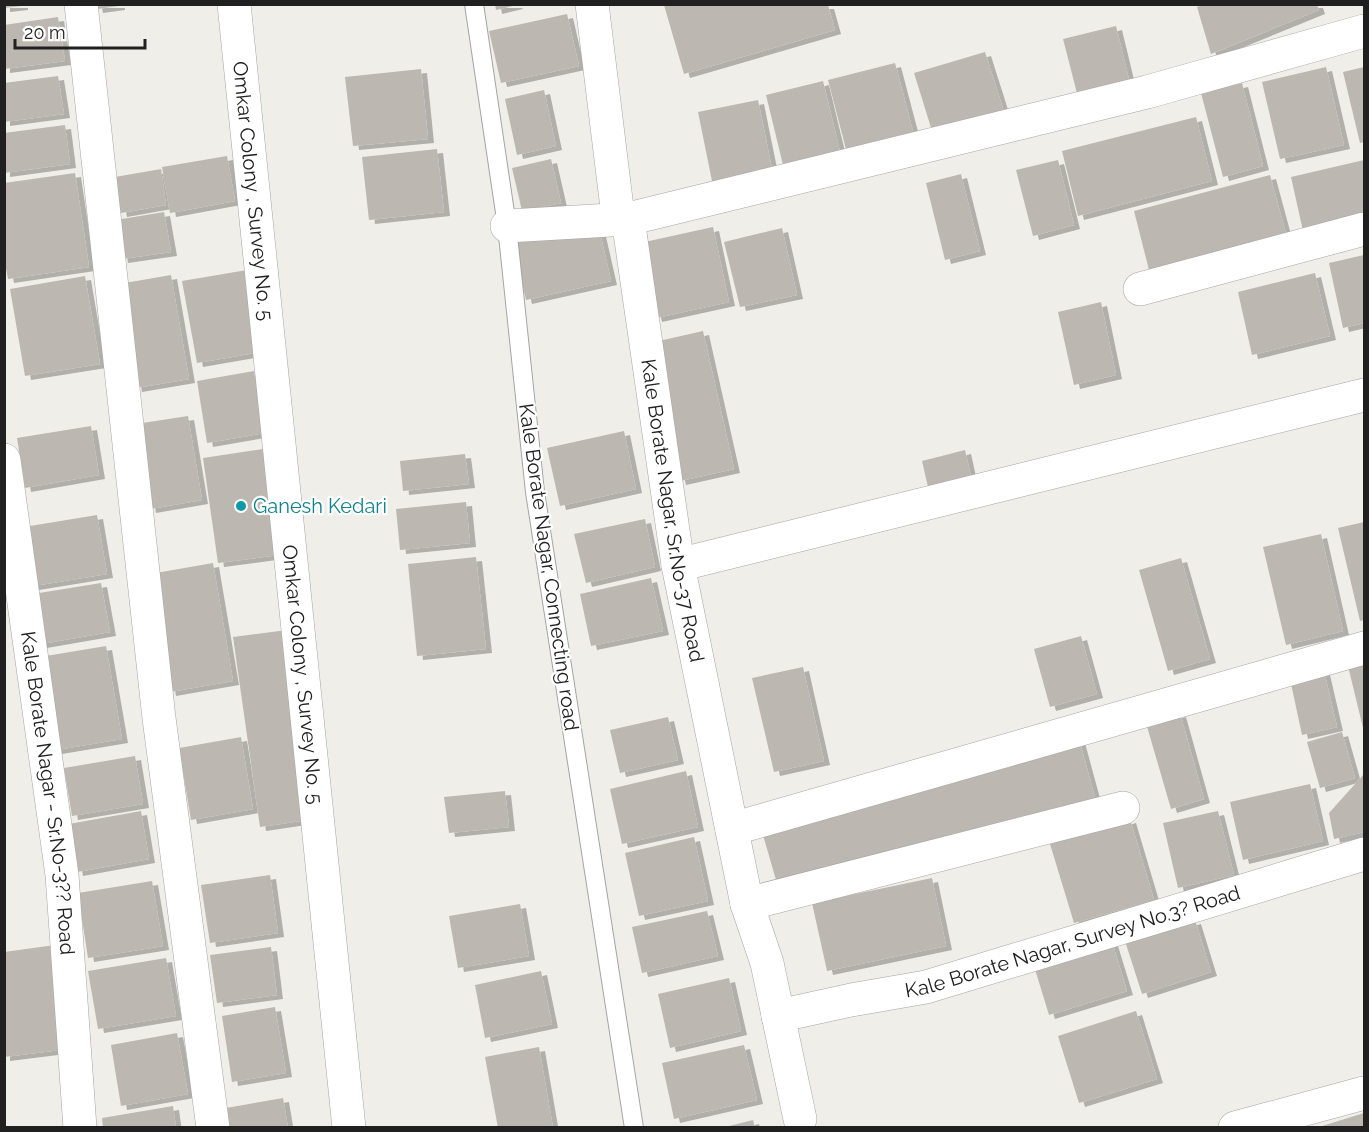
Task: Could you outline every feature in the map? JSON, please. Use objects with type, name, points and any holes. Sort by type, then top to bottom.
[{"type":"street","points":[[81,4],[159,718],[213,1128]]},
{"type":"street","name":"Omkar Colony , Survey No. 5","points":[[234,4],[349,1128]]},
{"type":"street","name":"Kale Borate Nagar, Sr.No-37 Road","points":[[592,4],[617,208],[628,219],[678,565],[747,904],[767,963],[800,1119]]},
{"type":"street","points":[[507,226],[628,219],[1147,92],[1365,31]]},
{"type":"street","points":[[1140,289],[1365,229]]},
{"type":"street","points":[[678,565],[1365,395]]},
{"type":"street","name":"Kale Borate Nagar - Sr.No-3?? Road","points":[[4,460],[62,874],[81,1128]]},
{"type":"street","points":[[732,829],[1365,648]]},
{"type":"street","points":[[747,904],[1123,807]]},
{"type":"street","name":"Kale Borate Nagar, Survey No.3? Road","points":[[778,1016],[850,1000],[926,987],[1365,854]]},
{"type":"street","points":[[1234,1128],[1365,1093]]},
{"type":"lane","name":"Kale Borate Nagar, Connecting road","points":[[474,4],[507,226],[535,492],[634,1128]]},
{"type":"building","points":[[4,4],[22,4],[22,6],[4,8]]},
{"type":"building","points":[[96,4],[119,4],[119,6],[97,9]]},
{"type":"building","points":[[495,4],[516,4],[517,5],[496,10]]},
{"type":"building","points":[[1205,4],[1317,4],[1319,10],[1211,54],[1197,7]]},
{"type":"building","points":[[664,5],[828,5],[835,30],[684,74]]},
{"type":"building","points":[[567,14],[579,66],[501,83],[489,31]]},
{"type":"building","points":[[58,17],[65,61],[4,69],[4,25]]},
{"type":"building","points":[[1116,26],[1131,88],[1079,101],[1063,39]]},
{"type":"building","points":[[985,52],[1004,112],[933,134],[914,73]]},
{"type":"building","points":[[895,63],[915,139],[848,157],[828,80]]},
{"type":"building","points":[[1326,67],[1344,145],[1280,159],[1262,82]]},
{"type":"building","points":[[1364,67],[1364,142],[1360,143],[1343,72]]},
{"type":"building","points":[[421,69],[428,139],[353,146],[345,77]]},
{"type":"building","points":[[58,76],[64,114],[4,122],[4,83]]},
{"type":"building","points":[[823,81],[841,156],[784,169],[766,95]]},
{"type":"building","points":[[1242,83],[1263,166],[1223,177],[1201,93]]},
{"type":"building","points":[[544,90],[556,146],[517,155],[505,99]]},
{"type":"building","points":[[758,100],[773,174],[713,186],[698,112]]},
{"type":"building","points":[[1196,117],[1212,181],[1078,216],[1062,151]]},
{"type":"building","points":[[65,125],[70,164],[4,173],[4,133]]},
{"type":"building","points":[[437,149],[444,212],[369,220],[362,157]]},
{"type":"building","points":[[227,156],[235,201],[170,213],[162,167]]},
{"type":"building","points":[[551,159],[561,203],[522,211],[512,168]]},
{"type":"building","points":[[1058,160],[1074,225],[1033,236],[1016,170]]},
{"type":"building","points":[[1364,160],[1364,216],[1303,231],[1291,177]]},
{"type":"building","points":[[161,169],[166,205],[121,213],[115,177]]},
{"type":"building","points":[[75,173],[89,267],[8,279],[4,258],[4,183]]},
{"type":"building","points":[[961,174],[980,251],[945,260],[926,183]]},
{"type":"building","points":[[1270,175],[1287,238],[1150,274],[1134,211]]},
{"type":"building","points":[[164,212],[171,252],[122,259],[116,220]]},
{"type":"building","points":[[598,224],[611,281],[526,300],[513,243]]},
{"type":"building","points":[[713,227],[729,302],[656,318],[640,243]]},
{"type":"building","points":[[782,228],[797,295],[740,307],[724,242]]},
{"type":"building","points":[[1364,255],[1364,323],[1343,328],[1329,263]]},
{"type":"building","points":[[247,270],[261,352],[197,363],[182,281]]},
{"type":"building","points":[[1315,273],[1330,336],[1252,355],[1238,292]]},
{"type":"building","points":[[171,275],[189,379],[136,388],[119,284]]},
{"type":"building","points":[[85,276],[100,364],[25,376],[10,289]]},
{"type":"building","points":[[1101,302],[1116,375],[1074,385],[1058,312]]},
{"type":"building","points":[[703,331],[734,469],[680,481],[650,343]]},
{"type":"building","points":[[254,371],[264,433],[207,443],[197,381]]},
{"type":"building","points":[[188,416],[202,500],[150,509],[136,424]]},
{"type":"building","points":[[91,426],[99,475],[25,488],[17,438]]},
{"type":"building","points":[[624,431],[636,489],[560,506],[547,448]]},
{"type":"building","name":"Ganesh Kedari","points":[[263,449],[278,555],[218,563],[203,458]]},
{"type":"building","points":[[965,450],[971,477],[928,487],[922,461]]},
{"type":"building","points":[[465,454],[469,484],[403,491],[400,461]]},
{"type":"building","points":[[466,502],[470,543],[400,550],[396,509]]},
{"type":"building","points":[[97,515],[107,574],[33,586],[24,527]]},
{"type":"building","points":[[645,519],[655,567],[586,583],[574,534]]},
{"type":"building","points":[[1364,522],[1364,620],[1360,621],[1338,528]]},
{"type":"building","points":[[1321,534],[1343,631],[1286,645],[1263,547]]},
{"type":"building","points":[[476,557],[486,649],[417,656],[408,564]]},
{"type":"building","points":[[1181,558],[1210,659],[1168,671],[1139,570]]},
{"type":"building","points":[[213,563],[233,681],[170,692],[150,574]]},
{"type":"building","points":[[651,578],[663,631],[591,646],[580,594]]},
{"type":"building","points":[[101,583],[110,632],[41,644],[33,594]]},
{"type":"building","points":[[287,630],[314,819],[260,827],[233,637]]},
{"type":"building","points":[[1081,636],[1097,694],[1050,707],[1034,649]]},
{"type":"building","points":[[106,646],[122,739],[56,750],[40,657]]},
{"type":"building","points":[[1364,658],[1364,732],[1347,662]]},
{"type":"building","points":[[803,667],[824,761],[774,772],[752,678]]},
{"type":"building","points":[[1324,671],[1337,727],[1302,735],[1290,679]]},
{"type":"building","points":[[1180,713],[1204,799],[1171,809],[1146,723]]},
{"type":"building","points":[[668,717],[678,760],[620,773],[610,730]]},
{"type":"building","points":[[1342,732],[1355,778],[1320,788],[1307,742]]},
{"type":"building","points":[[241,737],[253,809],[191,820],[179,748]]},
{"type":"building","points":[[1079,739],[1095,798],[778,887],[761,828]]},
{"type":"building","points":[[135,756],[143,804],[72,816],[64,768]]},
{"type":"building","points":[[686,771],[698,827],[622,844],[610,789]]},
{"type":"building","points":[[1364,774],[1364,832],[1334,839],[1329,813]]},
{"type":"building","points":[[1310,784],[1323,841],[1243,860],[1230,802]]},
{"type":"building","points":[[505,791],[509,827],[449,833],[444,797]]},
{"type":"building","points":[[141,811],[149,859],[77,872],[69,824]]},
{"type":"building","points":[[1218,811],[1234,875],[1178,888],[1163,823]]},
{"type":"building","points":[[1130,819],[1154,900],[1074,923],[1050,844]]},
{"type":"building","points":[[694,837],[708,901],[639,916],[625,853]]},
{"type":"building","points":[[270,875],[278,933],[210,943],[201,885]]},
{"type":"building","points":[[932,878],[946,946],[827,971],[812,903]]},
{"type":"building","points":[[152,881],[163,946],[88,958],[78,893]]},
{"type":"building","points":[[520,904],[529,956],[458,968],[449,916]]},
{"type":"building","points":[[707,911],[718,956],[642,973],[632,927]]},
{"type":"building","points":[[1195,920],[1211,972],[1142,994],[1125,941]]},
{"type":"building","points":[[1112,942],[1127,991],[1049,1015],[1034,966]]},
{"type":"building","points":[[55,945],[68,1049],[4,1057],[4,952]]},
{"type":"building","points":[[271,947],[277,995],[217,1003],[210,955]]},
{"type":"building","points":[[166,958],[176,1016],[98,1029],[88,971]]},
{"type":"building","points":[[541,971],[552,1024],[485,1038],[475,985]]},
{"type":"building","points":[[729,978],[741,1031],[670,1048],[658,994]]},
{"type":"building","points":[[275,1007],[286,1073],[232,1082],[222,1016]]},
{"type":"building","points":[[1136,1011],[1157,1079],[1079,1103],[1058,1036]]},
{"type":"building","points":[[177,1033],[188,1094],[121,1106],[111,1045]]},
{"type":"building","points":[[744,1045],[757,1100],[674,1119],[662,1063]]},
{"type":"building","points":[[539,1047],[553,1128],[498,1128],[485,1057]]},
{"type":"building","points":[[283,1098],[288,1128],[229,1128],[226,1108]]},
{"type":"building","points":[[173,1106],[176,1128],[103,1128],[102,1118]]},
{"type":"building","points":[[1364,1113],[1364,1128],[1319,1128],[1319,1127]]},
{"type":"building","points":[[753,1120],[755,1128],[725,1128],[725,1127]]},
{"type":"place","name":"Ganesh Kedari","points":[[241,506]]}]
